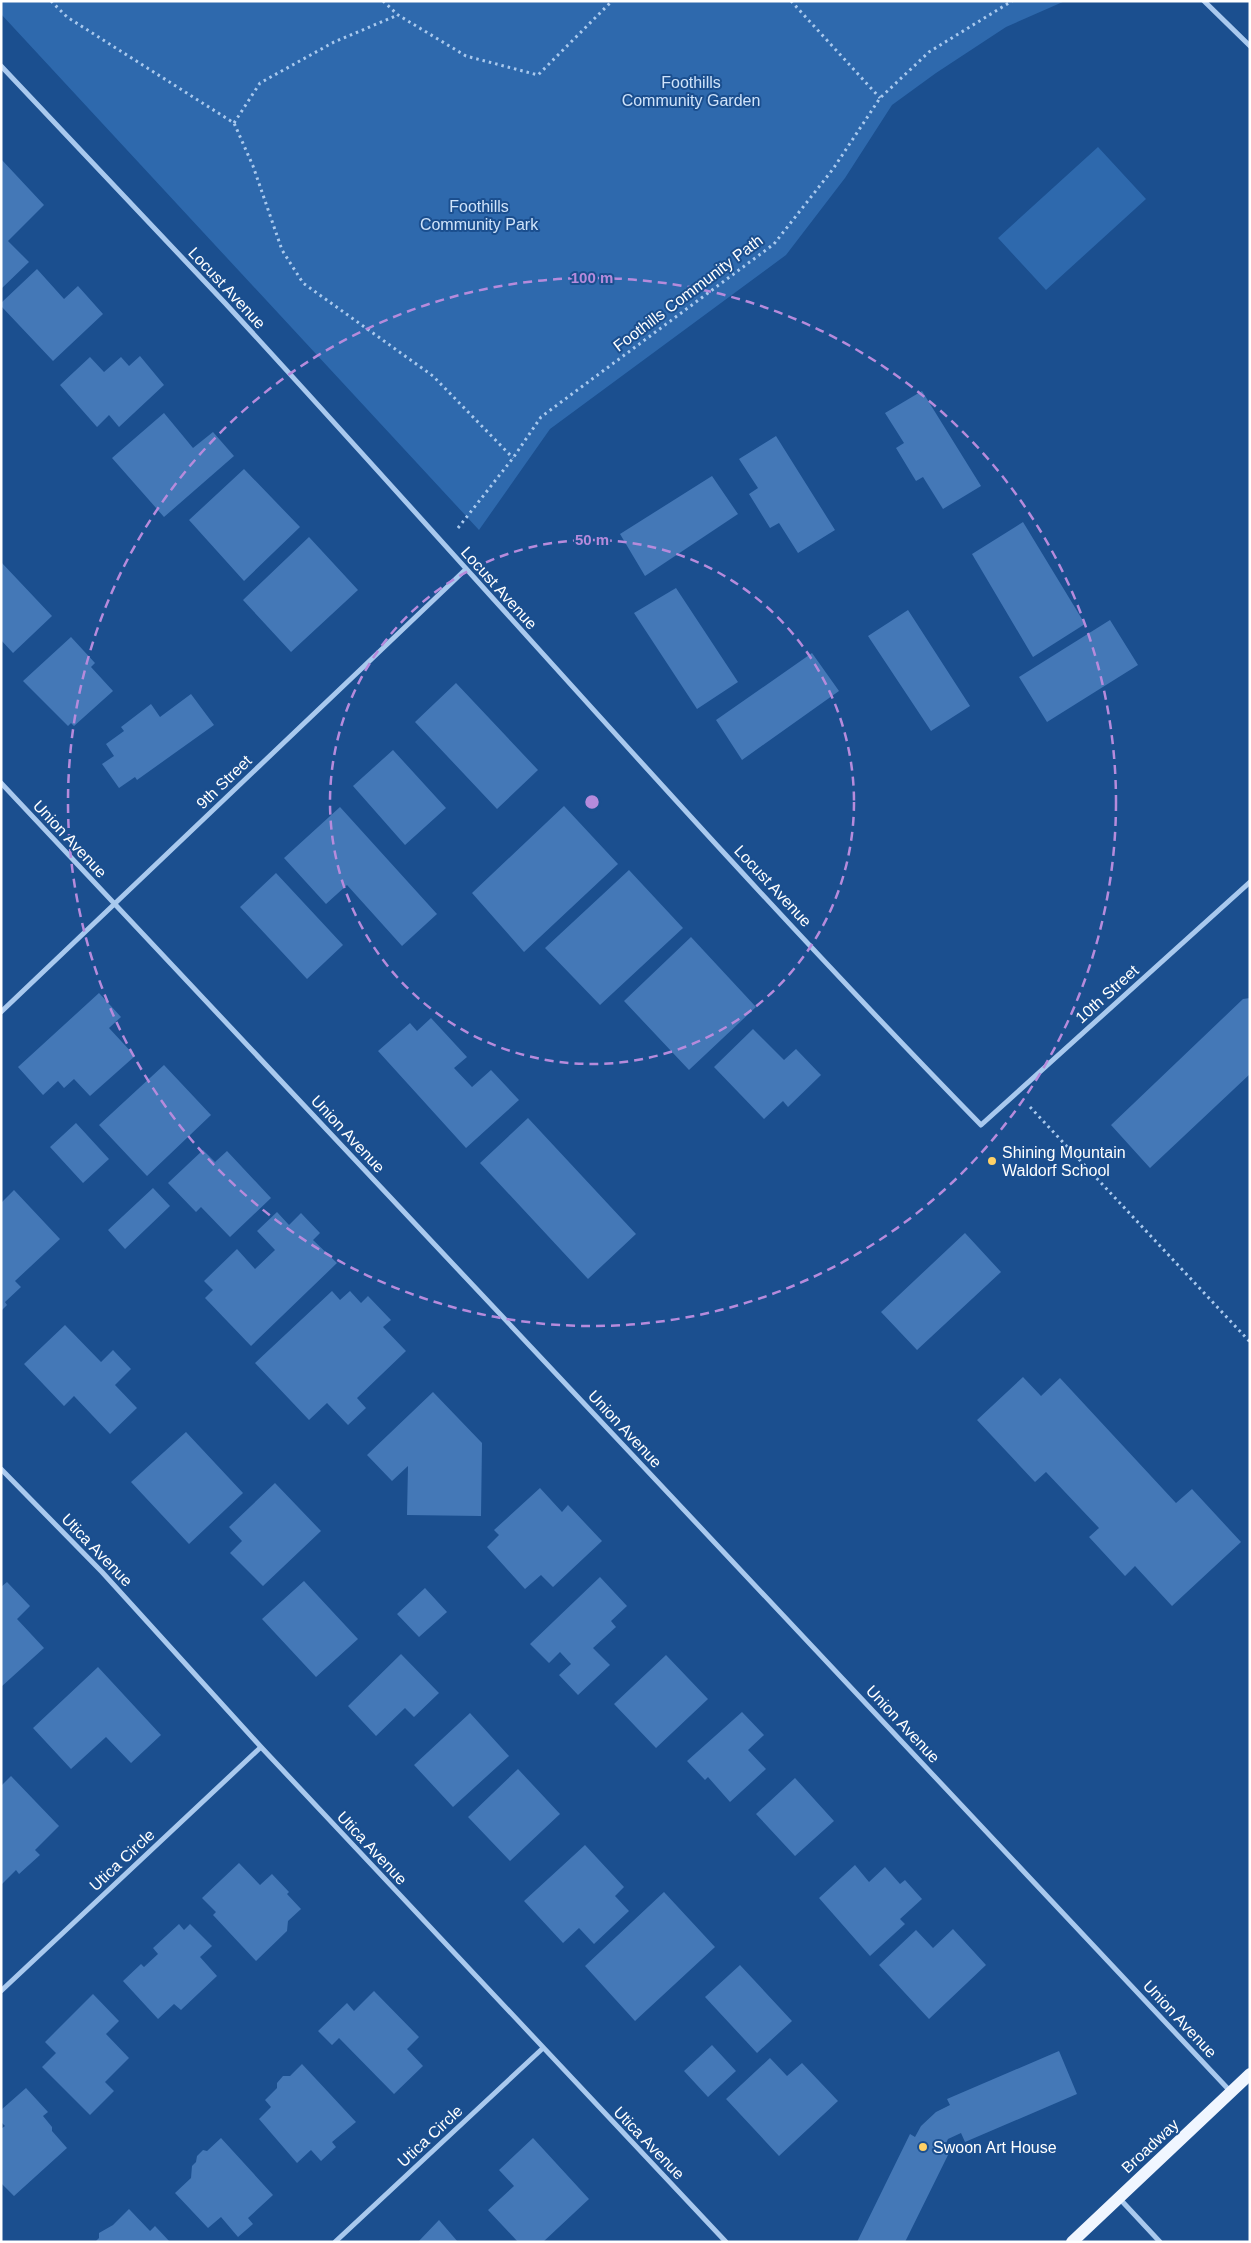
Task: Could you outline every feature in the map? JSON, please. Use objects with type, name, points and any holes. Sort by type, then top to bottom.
[{"type":"main road","name":"Broadway","points":[[1072,2242],[1250,2074]]},
{"type":"street","points":[[1204,1],[1250,46]]},
{"type":"street","name":"Locust Avenue","points":[[1,66],[224,302],[443,546],[885,1027],[981,1124]]},
{"type":"street","name":"9th Street","points":[[1,1012],[465,570]]},
{"type":"street","name":"Union Avenue","points":[[1,783],[1231,2091]]},
{"type":"street","name":"10th Street","points":[[981,1124],[1250,882]]},
{"type":"street","name":"Utica Avenue","points":[[1,1469],[102,1572],[261,1747],[726,2242]]},
{"type":"street","name":"Utica Circle","points":[[1,1992],[261,1747]]},
{"type":"street","name":"Utica Circle","points":[[335,2242],[542,2048]]},
{"type":"street","points":[[1119,2197],[1160,2242]]},
{"type":"path","points":[[51,1],[67,18],[234,123],[253,166],[282,250],[303,284],[433,376],[513,458]]},
{"type":"path","points":[[383,1],[398,15],[466,56],[538,75],[612,1]]},
{"type":"path","points":[[791,1],[880,98]]},
{"type":"path","name":"Foothills Community Path","points":[[443,546],[513,458],[542,417],[774,244],[833,169],[880,98],[929,52],[1012,1]]},
{"type":"path","points":[[234,123],[260,83],[334,42],[398,15]]},
{"type":"path","points":[[1016,1092],[1250,1342]]},
{"type":"green space","name":"Foothills Community Park","points":[[1,1],[1065,1],[1006,27],[936,73],[892,105],[845,178],[786,255],[550,429],[479,530],[1,14]]},
{"type":"green space","points":[[1098,147],[1146,199],[1046,290],[998,238]]},
{"type":"building","points":[[1,159],[44,205],[8,241],[29,262],[1,289]]},
{"type":"building","points":[[37,269],[64,299],[78,286],[103,314],[53,361],[1,306],[1,303]]},
{"type":"building","points":[[140,356],[164,385],[119,427],[109,415],[97,427],[60,385],[90,357],[104,372],[121,357],[129,366]]},
{"type":"building","points":[[922,391],[981,486],[943,509],[923,477],[916,481],[896,448],[904,443],[885,413]]},
{"type":"building","points":[[164,413],[193,448],[213,432],[234,456],[164,517],[112,458]]},
{"type":"building","points":[[776,436],[835,530],[798,553],[779,523],[770,528],[749,494],[758,488],[739,459]]},
{"type":"building","points":[[244,469],[300,527],[244,581],[189,520]]},
{"type":"building","points":[[712,476],[738,514],[645,576],[620,534]]},
{"type":"building","points":[[1023,522],[1085,624],[1033,657],[972,554]]},
{"type":"building","points":[[309,537],[358,590],[291,652],[243,600]]},
{"type":"building","points":[[1,562],[52,616],[13,653],[1,640]]},
{"type":"building","points":[[676,588],[738,682],[697,709],[634,613]]},
{"type":"building","points":[[908,610],[970,706],[931,731],[868,636]]},
{"type":"building","points":[[1110,620],[1138,665],[1047,722],[1019,677]]},
{"type":"building","points":[[71,637],[95,663],[91,667],[113,691],[74,726],[71,723],[68,726],[23,681]]},
{"type":"building","points":[[812,653],[839,691],[742,760],[716,720]]},
{"type":"building","points":[[456,683],[538,770],[497,809],[415,722]]},
{"type":"building","points":[[191,694],[214,725],[137,780],[135,777],[119,788],[102,764],[114,756],[106,744],[124,731],[121,727],[151,704],[160,717]]},
{"type":"building","points":[[393,750],[446,808],[405,845],[353,786]]},
{"type":"building","points":[[564,806],[618,864],[524,952],[472,893]]},
{"type":"building","points":[[340,807],[437,914],[402,946],[347,885],[326,904],[284,858]]},
{"type":"building","points":[[629,870],[683,928],[600,1005],[545,948]]},
{"type":"building","points":[[276,873],[343,945],[307,979],[240,907]]},
{"type":"building","points":[[691,937],[756,1007],[689,1070],[624,1001]]},
{"type":"building","points":[[99,993],[121,1017],[109,1028],[135,1056],[90,1096],[74,1079],[64,1088],[58,1081],[43,1095],[18,1067]]},
{"type":"building","points":[[1250,998],[1250,1074],[1150,1168],[1111,1125],[1243,999]]},
{"type":"building","points":[[431,1018],[467,1057],[454,1068],[472,1087],[491,1070],[519,1100],[466,1148],[378,1051],[410,1023],[417,1031]]},
{"type":"building","points":[[753,1029],[784,1060],[796,1049],[821,1075],[788,1107],[783,1101],[764,1119],[714,1067]]},
{"type":"building","points":[[164,1065],[211,1115],[147,1176],[99,1125]]},
{"type":"building","points":[[528,1118],[636,1234],[588,1279],[480,1163]]},
{"type":"building","points":[[76,1123],[109,1159],[83,1183],[50,1147]]},
{"type":"building","points":[[203,1150],[215,1162],[227,1151],[271,1198],[230,1237],[201,1207],[196,1212],[168,1183]]},
{"type":"building","points":[[153,1188],[170,1206],[125,1249],[108,1230]]},
{"type":"building","points":[[14,1190],[60,1239],[15,1281],[21,1287],[5,1302],[7,1305],[1,1311],[1,1203]]},
{"type":"building","points":[[277,1212],[289,1225],[301,1213],[320,1233],[313,1240],[337,1263],[251,1346],[205,1298],[213,1290],[204,1281],[237,1249],[255,1269],[275,1250],[257,1231]]},
{"type":"building","points":[[965,1233],[1001,1272],[917,1350],[881,1312]]},
{"type":"building","points":[[332,1291],[340,1300],[350,1291],[361,1303],[368,1296],[391,1320],[383,1327],[406,1351],[357,1398],[366,1408],[348,1425],[327,1403],[309,1420],[255,1363]]},
{"type":"building","points":[[65,1325],[101,1362],[113,1350],[131,1369],[115,1385],[137,1408],[110,1434],[74,1396],[64,1406],[24,1364]]},
{"type":"building","points":[[1023,1377],[1041,1396],[1060,1378],[1176,1503],[1192,1489],[1241,1542],[1172,1606],[1135,1566],[1125,1576],[1089,1537],[1099,1528],[1046,1472],[1035,1482],[977,1420]]},
{"type":"building","points":[[433,1392],[482,1443],[481,1516],[407,1515],[408,1466],[392,1481],[367,1455]]},
{"type":"building","points":[[186,1432],[243,1493],[189,1544],[131,1482]]},
{"type":"building","points":[[275,1483],[321,1531],[263,1586],[230,1553],[242,1541],[229,1527]]},
{"type":"building","points":[[540,1488],[562,1512],[568,1505],[602,1541],[553,1587],[541,1575],[525,1589],[487,1547],[499,1535],[494,1530]]},
{"type":"building","points":[[600,1577],[627,1606],[611,1621],[616,1627],[593,1648],[610,1665],[578,1695],[559,1675],[571,1664],[560,1652],[549,1663],[530,1644]]},
{"type":"building","points":[[304,1581],[358,1639],[316,1677],[262,1619]]},
{"type":"building","points":[[7,1582],[30,1606],[17,1619],[44,1648],[1,1687],[1,1587]]},
{"type":"building","points":[[425,1588],[447,1612],[419,1637],[397,1614]]},
{"type":"building","points":[[401,1654],[439,1693],[414,1717],[405,1708],[376,1736],[348,1706]]},
{"type":"building","points":[[666,1655],[708,1699],[656,1748],[614,1704]]},
{"type":"building","points":[[98,1667],[161,1735],[131,1763],[106,1737],[71,1769],[33,1728]]},
{"type":"building","points":[[742,1712],[764,1735],[748,1750],[766,1769],[730,1802],[708,1777],[705,1780],[687,1761]]},
{"type":"building","points":[[470,1713],[509,1756],[453,1807],[414,1765]]},
{"type":"building","points":[[518,1769],[560,1814],[510,1861],[468,1817]]},
{"type":"building","points":[[11,1776],[59,1826],[35,1850],[40,1855],[19,1874],[16,1870],[1,1885],[1,1786]]},
{"type":"building","points":[[795,1778],[834,1821],[795,1856],[756,1814]]},
{"type":"building","points":[[585,1845],[624,1887],[615,1896],[629,1911],[594,1944],[579,1928],[563,1943],[524,1901]]},
{"type":"building","points":[[239,1863],[260,1885],[272,1874],[289,1892],[287,1894],[301,1909],[288,1921],[287,1931],[256,1961],[213,1915],[216,1912],[202,1898]]},
{"type":"building","points":[[855,1865],[869,1882],[885,1867],[900,1884],[905,1880],[922,1899],[900,1919],[905,1924],[870,1956],[819,1898]]},
{"type":"building","points":[[664,1892],[715,1947],[635,2021],[585,1966]]},
{"type":"building","points":[[179,1924],[184,1930],[190,1924],[212,1946],[200,1957],[217,1976],[181,2010],[174,2004],[158,2019],[123,1981],[141,1964],[144,1967],[158,1954],[153,1948]]},
{"type":"building","points":[[953,1929],[986,1965],[929,2019],[879,1965],[916,1930],[933,1948]]},
{"type":"building","points":[[740,1965],[792,2021],[757,2053],[705,1997]]},
{"type":"building","points":[[374,1991],[419,2037],[407,2049],[423,2066],[394,2094],[339,2038],[332,2045],[318,2031],[347,2003],[354,2011]]},
{"type":"building","points":[[93,1994],[119,2021],[106,2034],[129,2058],[105,2082],[114,2091],[90,2115],[42,2067],[56,2053],[45,2042]]},
{"type":"building","points":[[712,2045],[736,2071],[708,2097],[684,2071]]},
{"type":"building","name":"Swoon Art House","points":[[1059,2051],[1077,2094],[965,2142],[961,2133],[948,2139],[943,2149],[949,2153],[905,2242],[857,2242],[910,2134],[915,2137],[921,2126],[936,2112],[950,2105],[947,2099]]},
{"type":"building","points":[[770,2058],[787,2076],[802,2063],[838,2101],[779,2156],[726,2099]]},
{"type":"building","points":[[302,2064],[356,2122],[332,2142],[336,2147],[321,2161],[311,2150],[297,2163],[259,2119],[271,2107],[265,2100],[277,2088],[277,2083],[283,2076],[290,2076]]},
{"type":"building","points":[[26,2088],[48,2112],[43,2116],[52,2127],[52,2131],[67,2148],[14,2196],[1,2183],[1,2129],[5,2126],[1,2122],[1,2110]]},
{"type":"building","points":[[221,2138],[273,2195],[248,2218],[253,2224],[238,2237],[221,2217],[208,2228],[175,2193],[191,2178],[192,2166],[196,2162],[197,2156],[203,2150],[207,2151]]},
{"type":"building","points":[[533,2138],[589,2199],[543,2242],[518,2242],[488,2210],[514,2186],[499,2170]]},
{"type":"building","points":[[129,2209],[150,2231],[155,2226],[170,2242],[95,2242],[99,2238],[99,2233],[113,2225]]},
{"type":"building","points":[[439,2220],[458,2242],[418,2242]]},
{"type":"place","name":"Shining Mountain Waldorf School","points":[[992,1161]]},
{"type":"place","name":"Swoon Art House","points":[[923,2147]]},
{"type":"park label","name":"Foothills Community Garden","points":[[691,91]]}]
